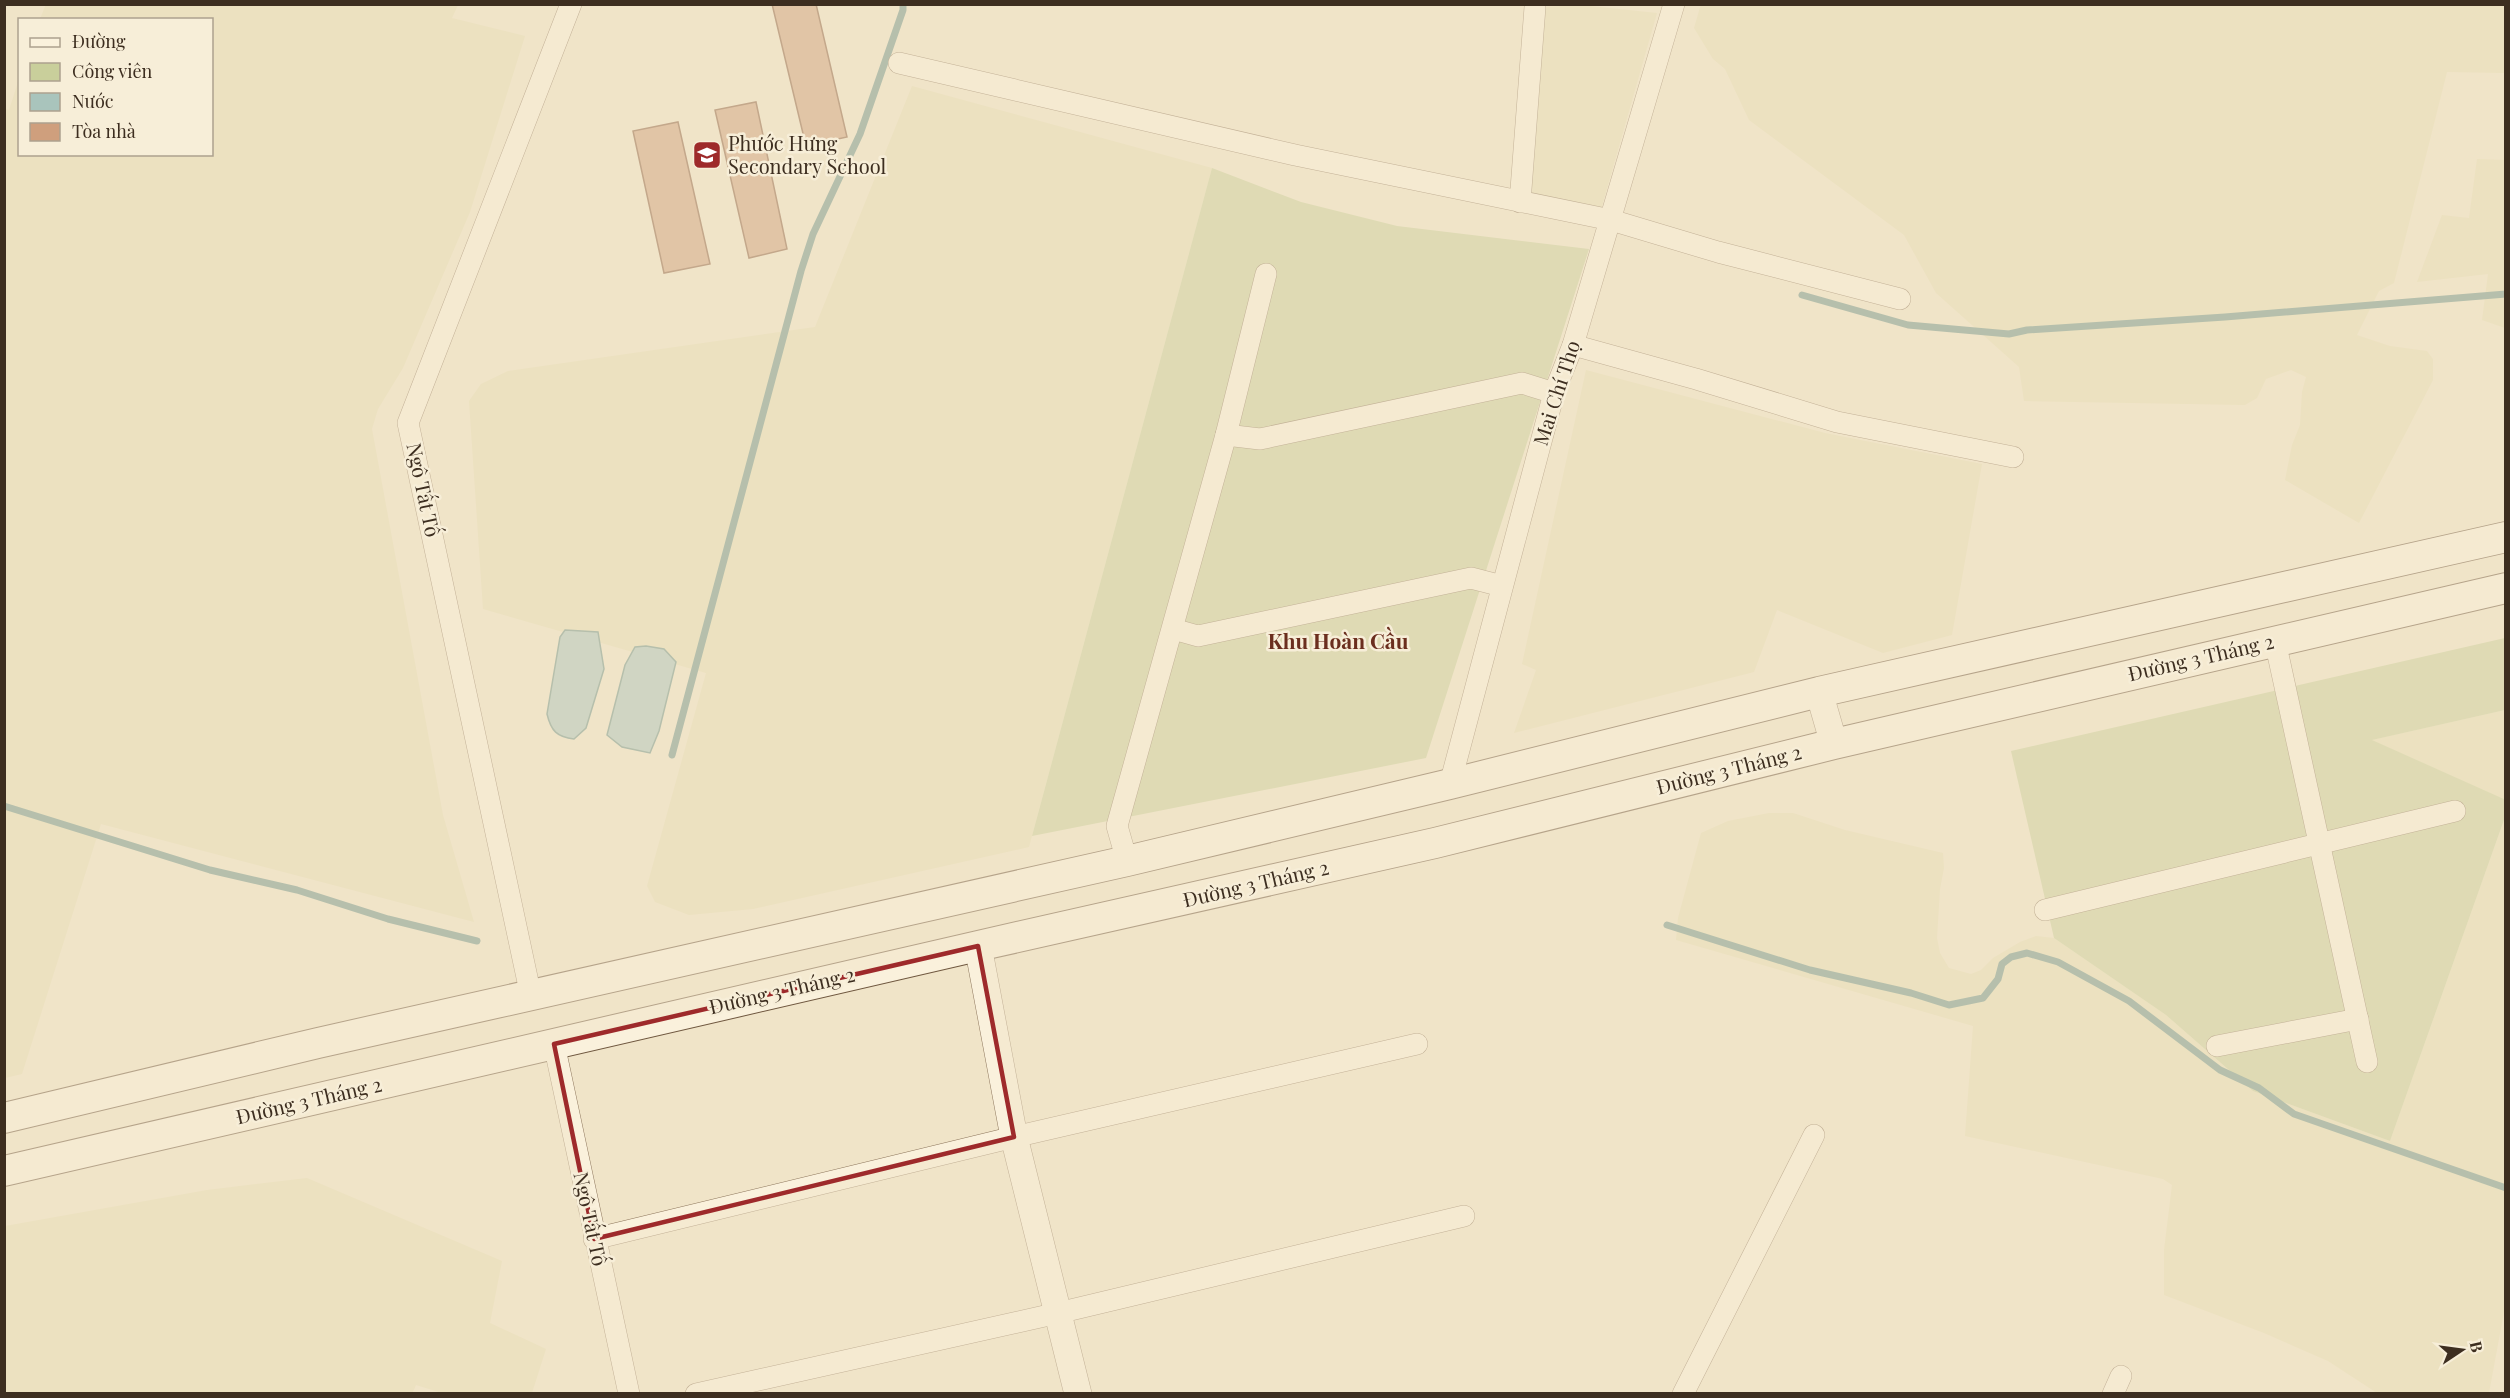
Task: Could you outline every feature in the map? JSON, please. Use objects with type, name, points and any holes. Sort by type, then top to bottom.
[{"type":"main road","points":[[4,1118],[318,1043],[1127,861],[1450,784],[1819,692],[2505,537]]},
{"type":"main road","name":"Đường 3 Tháng 2","points":[[4,1171],[1435,843],[1834,744],[2505,588]]},
{"type":"street","name":"Ngô Tất Tố","points":[[531,996],[408,423],[571,4]]},
{"type":"street","name":"Mai Chí Thọ","points":[[1450,784],[1554,393],[1573,345],[1674,4]]},
{"type":"street","points":[[1520,201],[1534,7]]},
{"type":"street","points":[[899,63],[1295,155],[1611,220],[1718,252],[1900,299]]},
{"type":"street","points":[[1127,861],[1117,826],[1226,435],[1266,274]]},
{"type":"street","points":[[1573,345],[1696,379],[1837,422],[2013,457]]},
{"type":"street","points":[[1226,435],[1260,439],[1522,383],[1554,393]]},
{"type":"street","points":[[1173,629],[1198,636],[1471,578],[1502,586]]},
{"type":"street","points":[[2275,641],[2367,1062]]},
{"type":"street","points":[[1819,692],[1834,744]]},
{"type":"street","points":[[2045,910],[2455,811]]},
{"type":"street","points":[[978,946],[1014,1137],[1078,1394]]},
{"type":"street","points":[[2217,1046],[2358,1019]]},
{"type":"street","name":"Ngô Tất Tố","points":[[554,1044],[629,1394]]},
{"type":"street","points":[[594,1239],[1014,1137],[1417,1044]]},
{"type":"street","points":[[1683,1394],[1814,1135]]},
{"type":"street","points":[[696,1394],[1058,1313],[1464,1216]]},
{"type":"highlighted area","points":[[978,946],[1014,1137],[594,1239],[554,1044]]},
{"type":"shaded area","points":[[46,4],[458,5],[452,18],[525,36],[470,212],[403,368],[378,409],[372,429],[443,815],[474,922],[101,824],[22,1074],[5,1078],[5,109],[9,110],[18,82],[18,156],[213,156],[213,18],[40,18]]},
{"type":"shaded area","points":[[1701,4],[2505,5],[2505,73],[2447,72],[2394,283],[2379,291],[2357,335],[2390,346],[2427,351],[2433,359],[2433,380],[2359,523],[2285,480],[2292,445],[2300,425],[2302,392],[2306,377],[2291,370],[2266,379],[2257,398],[2245,405],[2024,401],[2019,367],[1936,293],[1904,235],[1749,120],[1725,69],[1713,59],[1694,28]]},
{"type":"shaded area","points":[[1581,5],[1657,13],[1600,213],[1521,200],[1541,7]]},
{"type":"shaded area","points":[[912,86],[1212,168],[1029,847],[753,909],[689,915],[655,902],[647,886],[706,673],[483,609],[469,401],[481,384],[508,371],[815,327]]},
{"type":"shaded area","points":[[2477,159],[2505,160],[2505,328],[2482,320],[2488,274],[2417,282],[2442,215],[2469,218]]},
{"type":"shaded area","points":[[1586,370],[1825,433],[1982,464],[1952,635],[1883,653],[1777,610],[1754,672],[1514,733],[1536,670],[1522,664]]},
{"type":"shaded area","points":[[2505,710],[2505,800],[2371,740],[2380,738]]},
{"type":"shaded area","points":[[1769,813],[1793,813],[1845,830],[1943,853],[1944,868],[1940,889],[1937,938],[1940,953],[1949,968],[1971,974],[1981,970],[1993,958],[2020,942],[2036,936],[2054,938],[2166,1015],[2253,1091],[2390,1141],[2505,817],[2506,1301],[2489,1393],[2377,1393],[2328,1361],[2264,1333],[2164,1295],[2164,1250],[2172,1185],[2163,1179],[1965,1136],[1973,1026],[1676,940],[1678,918],[1701,833],[1728,821]]},
{"type":"shaded area","points":[[307,1178],[502,1261],[490,1323],[546,1349],[532,1393],[442,1393],[416,1385],[412,1394],[5,1393],[5,1226],[207,1190]]},
{"type":"green space","points":[[1212,168],[1301,202],[1397,226],[1589,249],[1426,758],[1032,836]]},
{"type":"green space","points":[[2505,638],[2505,710],[2372,740],[2506,800],[2505,817],[2390,1141],[2253,1091],[2166,1015],[2054,938],[2011,751]]},
{"type":"water","points":[[565,630],[598,632],[604,669],[586,728],[574,739],[559,735],[551,725],[547,714],[560,637]]},
{"type":"water","points":[[635,647],[664,649],[676,662],[659,731],[650,753],[622,747],[607,735],[625,665]]},
{"type":"building","points":[[772,4],[816,4],[847,137],[806,146]]},
{"type":"building","points":[[756,102],[787,249],[749,258],[715,110]]},
{"type":"building","points":[[678,122],[710,264],[664,273],[633,131]]},
{"type":"waterway","points":[[672,755],[801,271],[813,234],[860,134],[903,10],[903,4]]},
{"type":"waterway","points":[[1802,295],[1908,325],[2009,334],[2027,330],[2225,317],[2506,294]]},
{"type":"waterway","points":[[4,806],[210,870],[297,890],[388,919],[477,941]]},
{"type":"waterway","points":[[1667,925],[1810,970],[1911,993],[1949,1005],[1983,998],[1998,979],[2002,964],[2011,957],[2027,953],[2058,962],[2129,1001],[2220,1070],[2259,1088],[2294,1114],[2506,1188]]},
{"type":"place","name":"Phước Hưng Secondary School","points":[[707,155]]},
{"type":"district","name":"Khu Hoàn Cầu","points":[[1338,642]]}]
